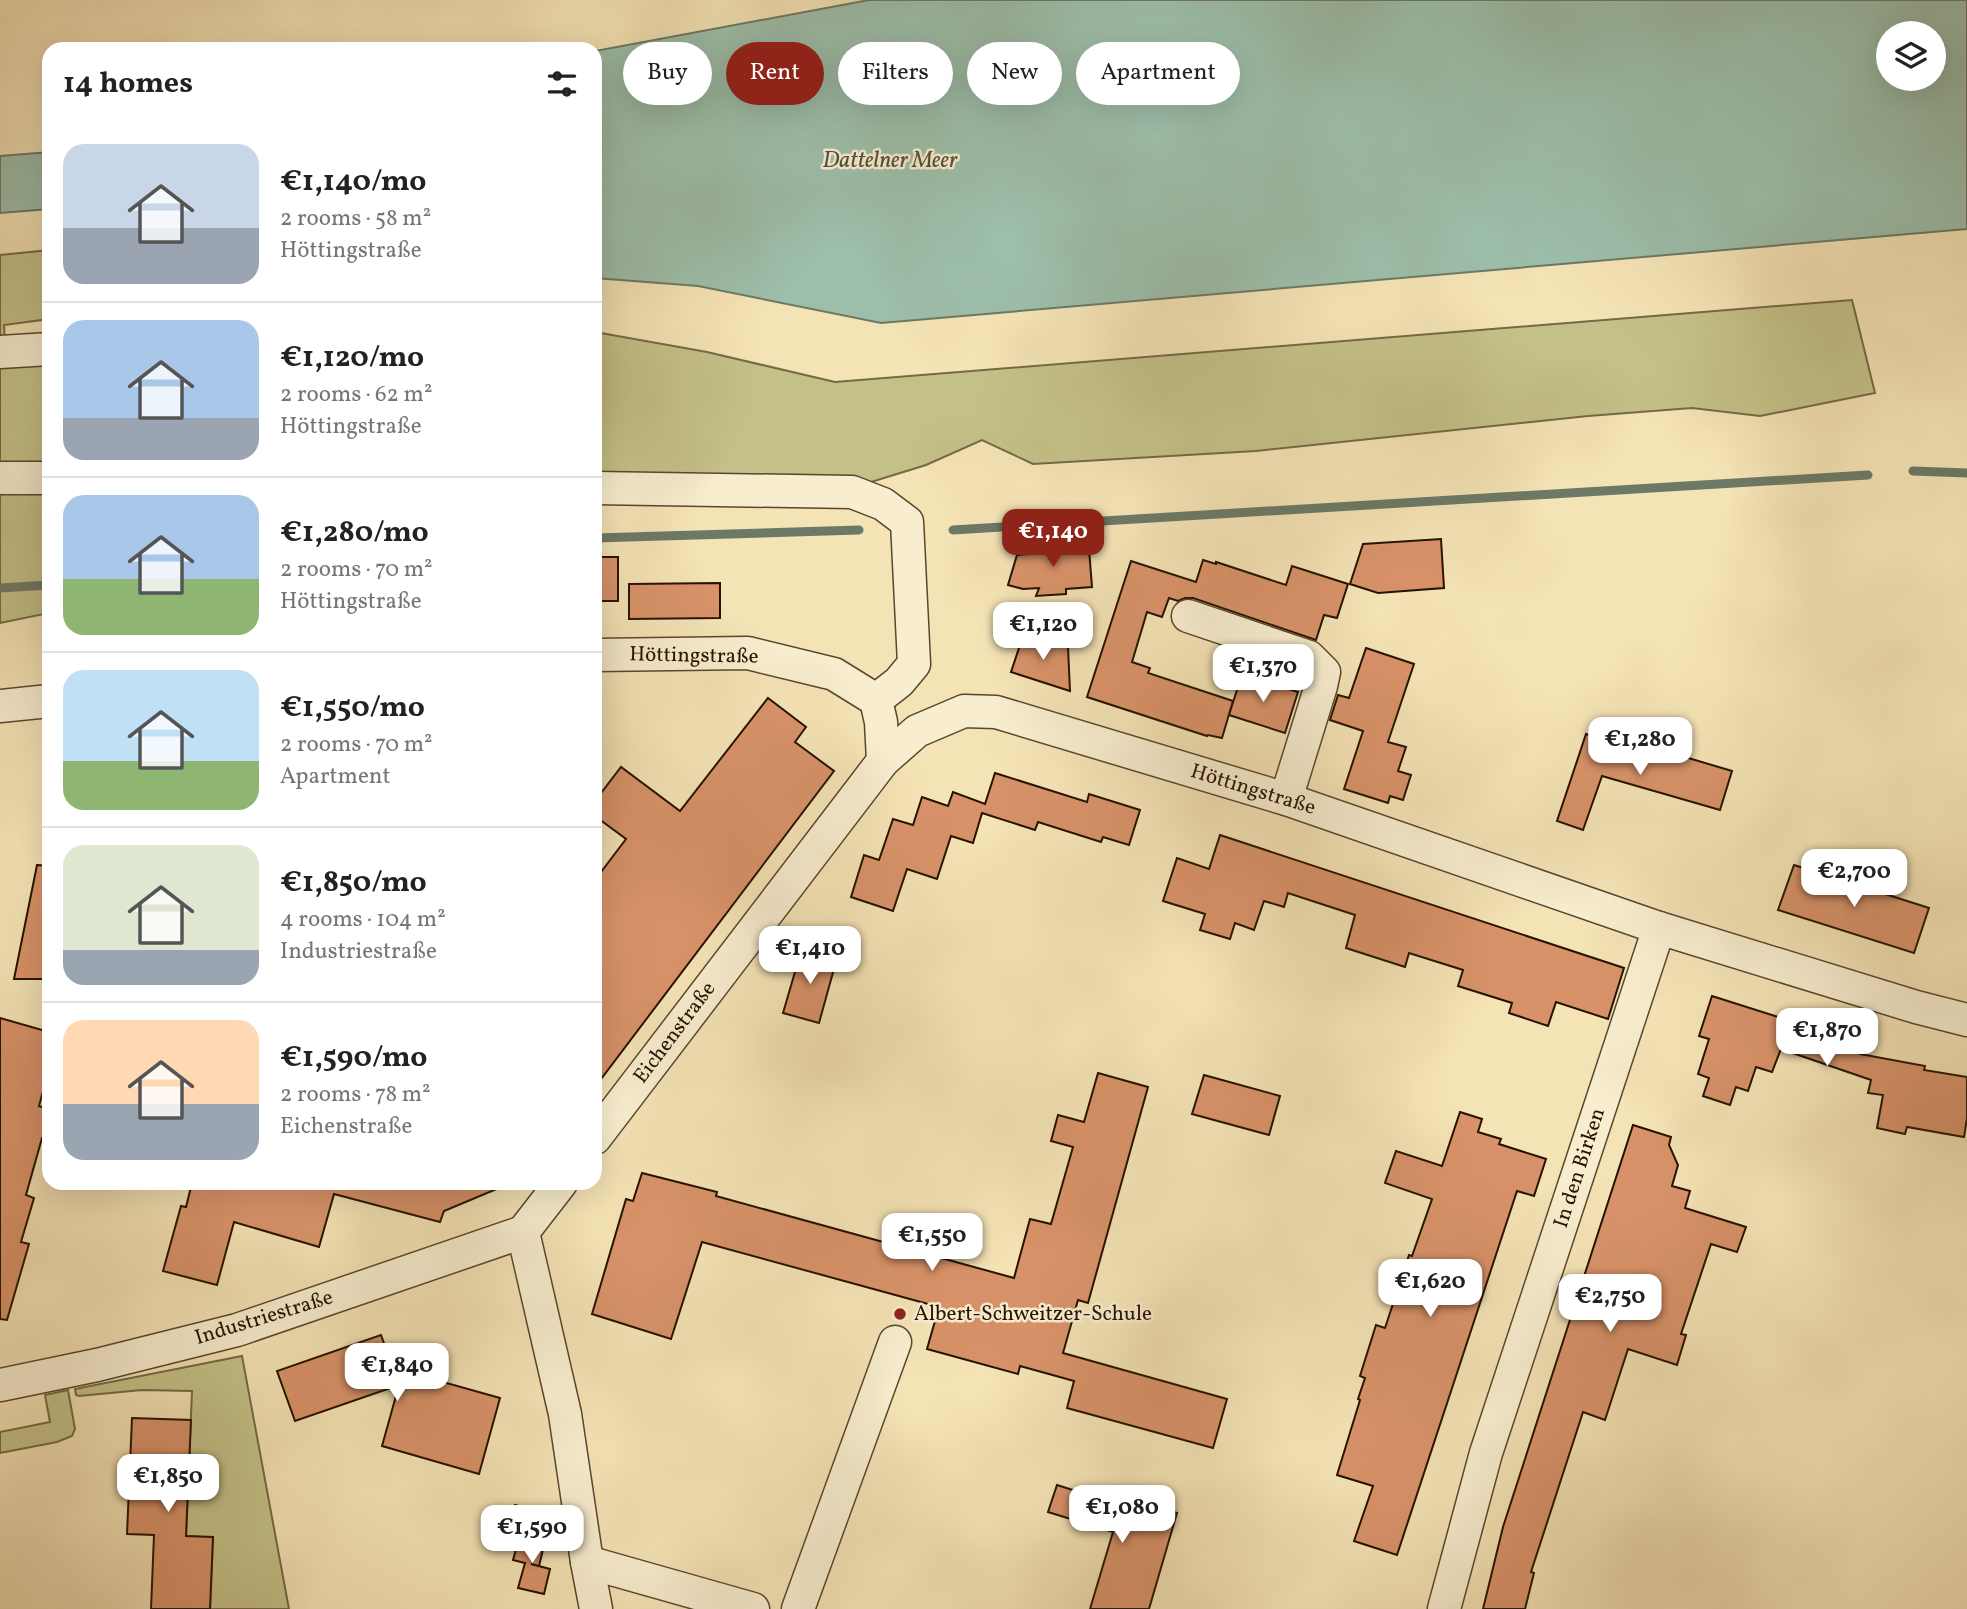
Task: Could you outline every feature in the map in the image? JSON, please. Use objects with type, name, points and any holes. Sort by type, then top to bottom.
[{"type":"street","points":[[0,352],[42,349]]},
{"type":"street","points":[[0,478],[42,478]]},
{"type":"street","points":[[602,488],[852,492],[883,504],[907,522],[914,664],[899,682],[876,700],[881,722],[883,761]]},
{"type":"street","points":[[1188,616],[1309,657],[1324,672],[1286,799]]},
{"type":"street","name":"Höttingstraße","points":[[602,655],[748,653],[834,674],[876,700]]},
{"type":"street","points":[[0,706],[42,702]]},
{"type":"street","name":"Höttingstraße","points":[[883,761],[917,731],[964,711],[996,712],[1286,799],[1659,929],[1967,1020]]},
{"type":"street","name":"Eichenstraße","points":[[602,1129],[883,761]]},
{"type":"street","name":"In den Birken","points":[[1444,1609],[1486,1453],[1659,929]]},
{"type":"street","points":[[555,1190],[523,1231],[565,1414],[596,1609]]},
{"type":"street","name":"Industriestraße","points":[[0,1385],[97,1365],[237,1330],[523,1231]]},
{"type":"street","points":[[798,1609],[895,1342]]},
{"type":"street","points":[[587,1562],[753,1609]]},
{"type":"shaded area","points":[[42,251],[42,320],[4,325],[6,357],[42,354],[42,474],[0,474],[0,255]]},
{"type":"shaded area","points":[[1852,300],[1875,393],[1760,416],[1692,408],[1588,416],[1256,451],[1033,464],[982,440],[926,465],[855,487],[602,483],[602,333],[707,352],[835,382]]},
{"type":"shaded area","points":[[0,482],[42,483],[42,614],[0,623]]},
{"type":"shaded area","points":[[242,1356],[289,1609],[210,1609],[213,1538],[186,1536],[192,1391],[142,1390],[76,1395],[75,1389]]},
{"type":"shaded area","points":[[68,1390],[75,1429],[72,1436],[57,1442],[0,1453],[0,1432],[50,1422],[45,1395]]},
{"type":"water","name":"Dattelner Meer","points":[[869,0],[1967,0],[1967,229],[881,323],[698,286],[602,279],[602,50],[623,46],[623,105],[712,105],[712,42],[643,42]]},
{"type":"water","points":[[42,153],[42,210],[0,213],[0,156]]},
{"type":"building","points":[[1060,522],[1063,522],[1064,551],[1089,549],[1092,587],[1066,589],[1066,594],[1036,596],[1039,588],[1023,589],[1008,585],[1017,555],[1051,552]]},
{"type":"building","points":[[1441,539],[1444,588],[1378,593],[1350,584],[1363,544]]},
{"type":"building","points":[[602,557],[618,557],[618,601],[602,601]]},
{"type":"building","points":[[1203,560],[1286,585],[1292,566],[1348,584],[1337,618],[1324,615],[1316,640],[1193,598],[1178,601],[1169,598],[1162,617],[1147,612],[1132,662],[1150,668],[1148,673],[1233,701],[1222,738],[1207,736],[1087,697],[1131,561],[1196,582]]},
{"type":"building","points":[[720,583],[720,618],[629,619],[629,584]]},
{"type":"building","points":[[1024,633],[1068,647],[1070,691],[1011,672]]},
{"type":"building","points":[[1366,648],[1414,664],[1388,742],[1406,747],[1398,771],[1411,775],[1403,800],[1390,796],[1388,803],[1344,789],[1363,731],[1330,720],[1338,695],[1349,698]]},
{"type":"building","points":[[1242,674],[1298,692],[1285,733],[1229,715]]},
{"type":"building","points":[[768,698],[806,727],[795,742],[834,771],[602,1078],[602,871],[626,839],[602,821],[602,792],[621,767],[680,811]]},
{"type":"building","points":[[1586,734],[1636,751],[1638,743],[1732,771],[1720,810],[1602,776],[1583,830],[1557,821]]},
{"type":"building","points":[[995,773],[1087,802],[1089,794],[1140,810],[1129,845],[1103,837],[1101,842],[1038,822],[1035,830],[982,813],[973,843],[951,836],[937,879],[907,869],[893,911],[851,897],[864,855],[879,860],[893,819],[913,825],[922,797],[948,806],[953,792],[985,804]]},
{"type":"building","points":[[1220,835],[1624,968],[1608,1019],[1556,1002],[1548,1026],[1509,1013],[1512,1003],[1458,986],[1463,970],[1409,953],[1405,967],[1346,948],[1355,915],[1288,893],[1284,907],[1264,901],[1254,930],[1235,923],[1230,939],[1200,930],[1205,914],[1163,901],[1177,858],[1209,869]]},
{"type":"building","points":[[37,865],[42,865],[42,979],[14,979]]},
{"type":"building","points":[[1794,865],[1929,908],[1914,953],[1778,910]]},
{"type":"building","points":[[802,948],[837,958],[819,1023],[783,1013]]},
{"type":"building","points":[[1712,996],[1863,1044],[1860,1054],[1925,1066],[1924,1070],[1967,1077],[1964,1137],[1907,1127],[1905,1134],[1877,1128],[1883,1095],[1868,1093],[1871,1080],[1781,1049],[1772,1072],[1756,1067],[1748,1091],[1736,1087],[1730,1105],[1703,1096],[1709,1078],[1698,1074],[1709,1039],[1699,1036]]},
{"type":"building","points":[[0,1018],[42,1030],[42,1095],[39,1106],[42,1107],[42,1138],[26,1195],[34,1198],[21,1242],[29,1244],[7,1320],[0,1319]]},
{"type":"building","points":[[1098,1073],[1148,1087],[1088,1303],[1078,1300],[1063,1353],[1227,1399],[1213,1448],[1067,1408],[1074,1381],[1020,1366],[1018,1374],[927,1349],[939,1307],[702,1242],[671,1339],[592,1314],[626,1199],[633,1201],[642,1173],[1014,1278],[1030,1219],[1051,1224],[1073,1147],[1051,1141],[1058,1115],[1084,1122]]},
{"type":"building","points":[[1204,1075],[1280,1096],[1269,1135],[1192,1114]]},
{"type":"building","points":[[1460,1112],[1482,1119],[1478,1132],[1501,1139],[1499,1144],[1546,1159],[1534,1196],[1517,1191],[1397,1555],[1354,1541],[1373,1486],[1337,1475],[1360,1400],[1358,1399],[1365,1378],[1360,1376],[1376,1325],[1385,1328],[1409,1255],[1412,1256],[1432,1199],[1385,1183],[1396,1151],[1442,1166]]},
{"type":"building","points":[[1633,1125],[1671,1137],[1669,1145],[1678,1165],[1672,1186],[1690,1191],[1685,1208],[1746,1227],[1737,1252],[1711,1244],[1681,1334],[1686,1335],[1677,1365],[1628,1349],[1605,1420],[1583,1412],[1531,1572],[1534,1573],[1525,1609],[1483,1609],[1503,1527]]},
{"type":"building","points":[[190,1190],[494,1190],[444,1211],[440,1222],[334,1194],[319,1247],[234,1222],[217,1285],[163,1271],[181,1206],[186,1207]]},
{"type":"building","points":[[381,1335],[393,1368],[500,1398],[479,1474],[382,1446],[399,1385],[295,1421],[277,1371]]},
{"type":"building","points":[[132,1418],[191,1420],[186,1536],[213,1537],[210,1609],[151,1609],[154,1535],[127,1534]]},
{"type":"building","points":[[1057,1485],[1120,1505],[1122,1496],[1177,1513],[1149,1609],[1090,1609],[1113,1532],[1048,1512]]},
{"type":"building","points":[[515,1505],[541,1512],[534,1538],[509,1532]]},
{"type":"building","points":[[520,1535],[545,1541],[539,1566],[531,1564],[550,1569],[544,1594],[518,1588],[525,1563],[513,1560]]},
{"type":"waterway","points":[[1913,471],[1967,473]]},
{"type":"waterway","points":[[953,530],[1868,475]]},
{"type":"waterway","points":[[602,538],[859,530]]},
{"type":"waterway","points":[[0,588],[42,585]]},
{"type":"place","name":"Albert-Schweitzer-Schule","points":[[900,1314]]}]
